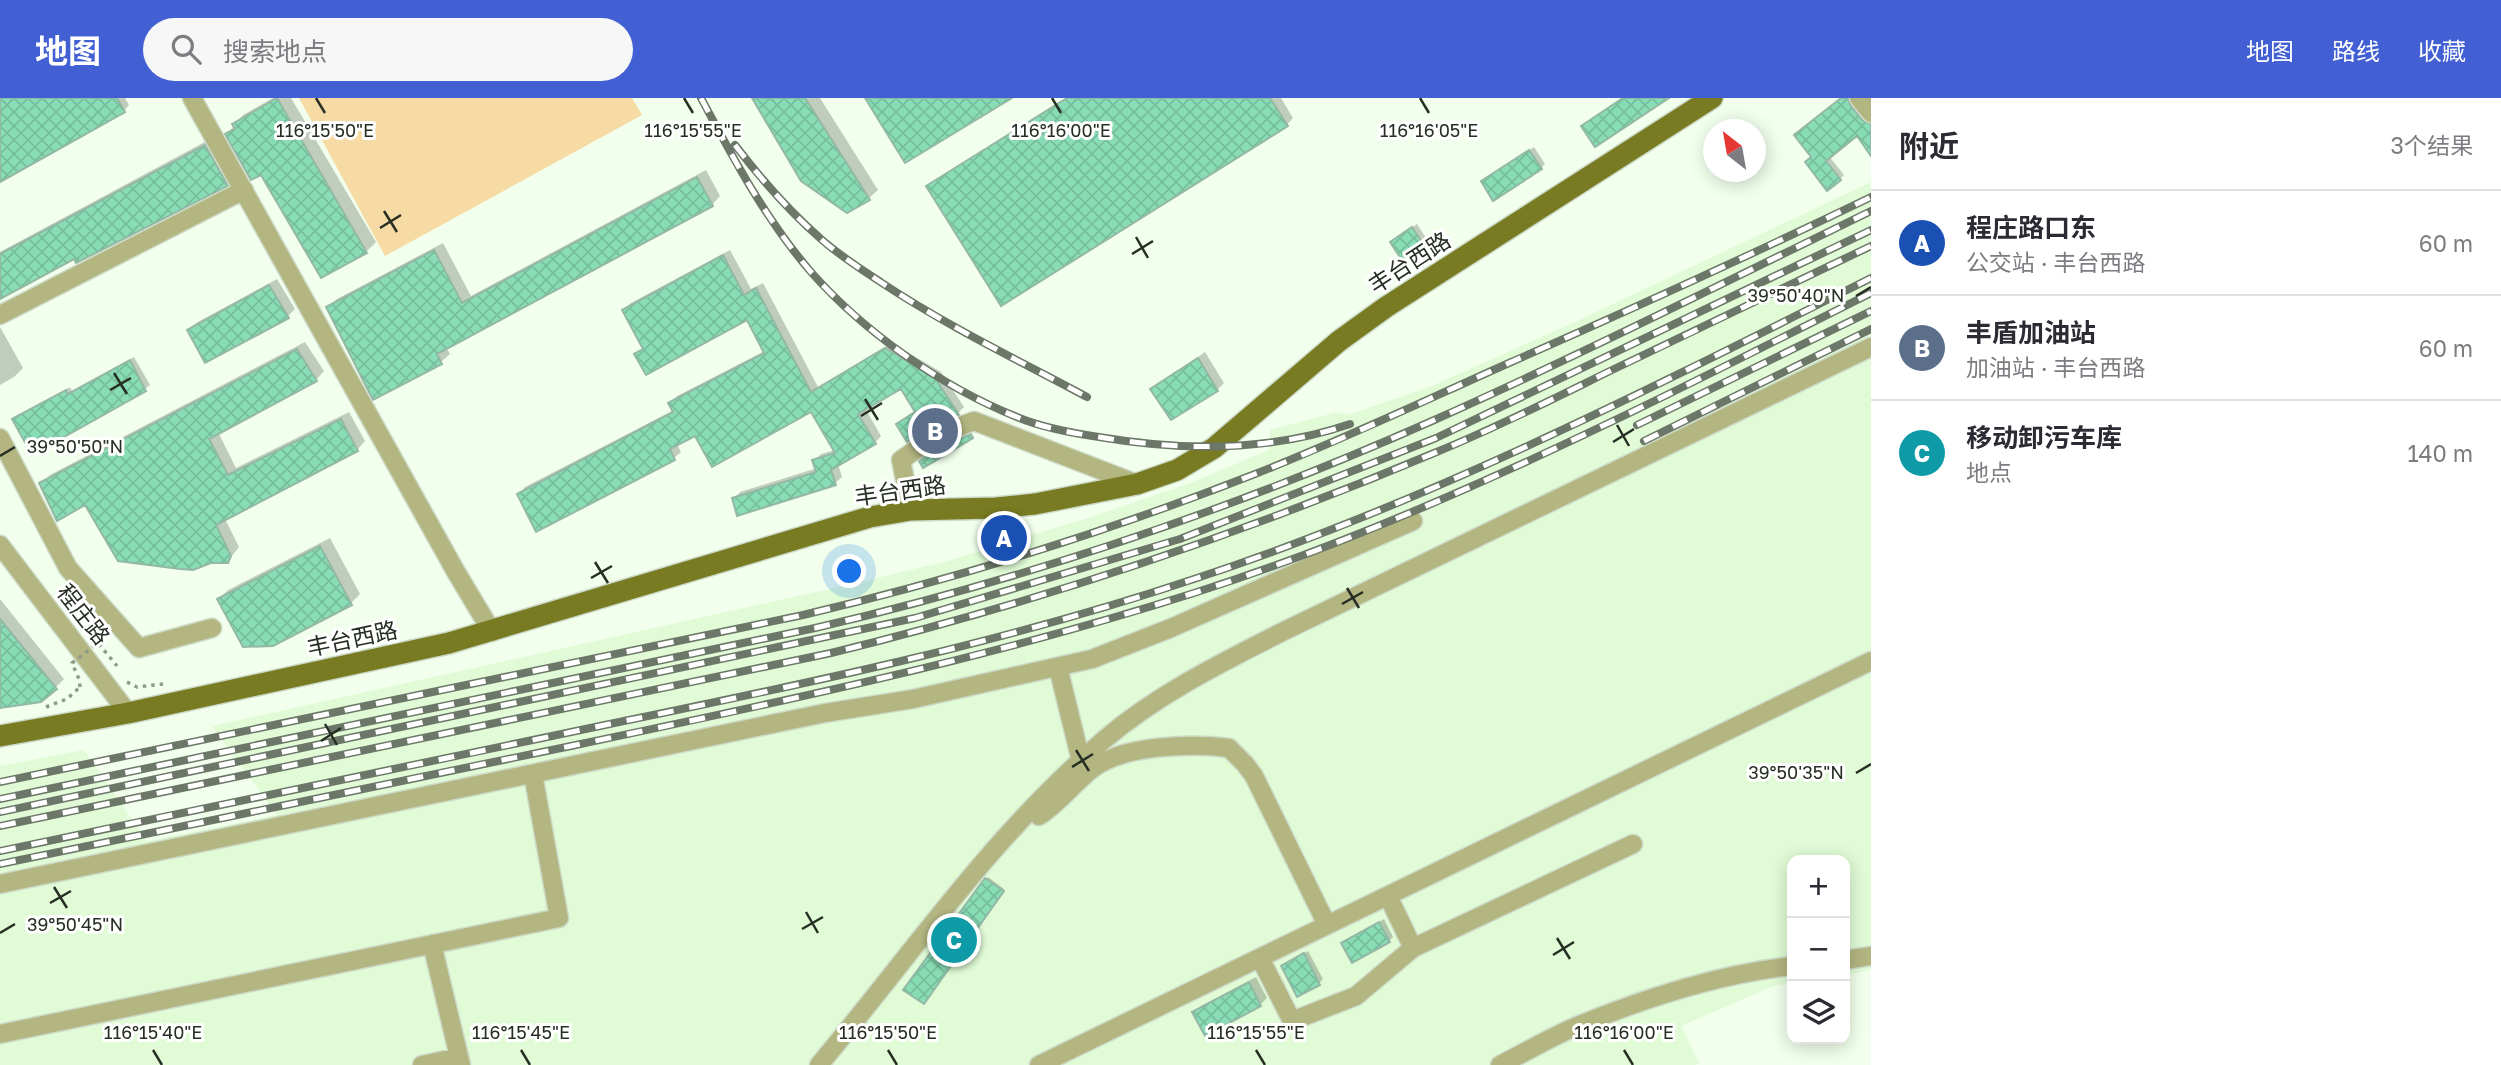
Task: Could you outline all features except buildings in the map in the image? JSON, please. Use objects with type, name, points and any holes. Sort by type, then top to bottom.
[{"type":"main road","name":"丰台西路","points":[[0,736],[128,713],[492,632],[870,517],[911,510],[996,508],[1035,504],[1137,484],[1177,470],[1214,448],[1339,341],[1386,307],[1712,98]]},
{"type":"street","points":[[192,98],[492,632]]},
{"type":"street","points":[[1859,98],[1871,113]]},
{"type":"street","points":[[0,315],[243,190]]},
{"type":"street","points":[[819,1065],[968,877],[1007,833],[1105,739],[1144,709],[1213,667],[1871,347]]},
{"type":"street","points":[[911,510],[901,460],[937,435],[974,421],[1137,484]]},
{"type":"street","points":[[0,438],[68,568],[139,648],[212,628]]},
{"type":"street","points":[[0,884],[825,713],[913,699],[1092,659],[1171,628],[1413,521]]},
{"type":"street","name":"程庄路","points":[[0,545],[128,713]]},
{"type":"street","points":[[1039,1065],[1871,661]]},
{"type":"street","points":[[1058,667],[1081,761]]},
{"type":"street","points":[[1007,833],[1015,832],[1045,812],[1093,768],[1113,756],[1187,746],[1229,748],[1254,776],[1327,925]]},
{"type":"street","points":[[0,1034],[559,918],[533,774]]},
{"type":"street","points":[[1259,958],[1292,1021],[1356,996],[1413,948],[1633,844]]},
{"type":"street","points":[[1388,896],[1413,948]]},
{"type":"street","points":[[422,1065],[460,1061],[432,944]]},
{"type":"street","points":[[1850,959],[1871,956]]},
{"type":"street","points":[[1500,1065],[1575,1027],[1648,1000],[1747,971],[1787,967]]},
{"type":"path","points":[[43,708],[67,699],[80,687],[72,663],[98,643],[117,666]]},
{"type":"shaded area","points":[[299,98],[632,98],[642,115],[385,256]]},
{"type":"shaded area","points":[[1871,182],[1871,970],[1850,974],[1850,855],[1787,855],[1787,984],[1773,986],[1681,1026],[1699,1063],[1695,1065],[0,1065],[0,766],[84,750],[147,841],[277,815],[212,726],[948,561],[1191,483],[1269,450],[1270,430],[1334,413],[1351,414],[1432,386],[1577,321]]},
{"type":"railway","points":[[701,98],[765,210],[811,272],[855,316],[906,356],[989,405],[1058,430],[1162,445],[1257,444],[1288,440],[1350,424]]},
{"type":"railway","points":[[735,145],[787,206],[843,257],[932,314],[1087,397]]},
{"type":"railway","points":[[0,782],[803,615],[1031,553],[1199,495],[1319,448],[1871,197]]},
{"type":"railway","points":[[0,799],[815,628],[894,609],[1051,564],[1282,484],[1432,421],[1871,211]]},
{"type":"railway","points":[[0,812],[915,618],[1180,539],[1436,438],[1871,230]]},
{"type":"railway","points":[[0,826],[831,653],[1063,589],[1215,538],[1461,442],[1871,246]]},
{"type":"railway","points":[[0,851],[825,679],[974,643],[1121,602],[1281,549],[1453,479],[1622,402],[1871,278]]},
{"type":"railway","points":[[0,864],[807,695],[1040,638],[1194,593],[1282,563],[1454,494],[1706,376],[1871,293]]},
{"type":"railway","points":[[1637,425],[1871,311]]},
{"type":"railway","points":[[1644,441],[1871,329]]},
{"type":"place","name":"丰盾加油站","points":[[935,431]]},
{"type":"place","name":"程庄路口东","points":[[1004,538]]},
{"type":"place","name":"移动卸污车库","points":[[954,940]]}]
